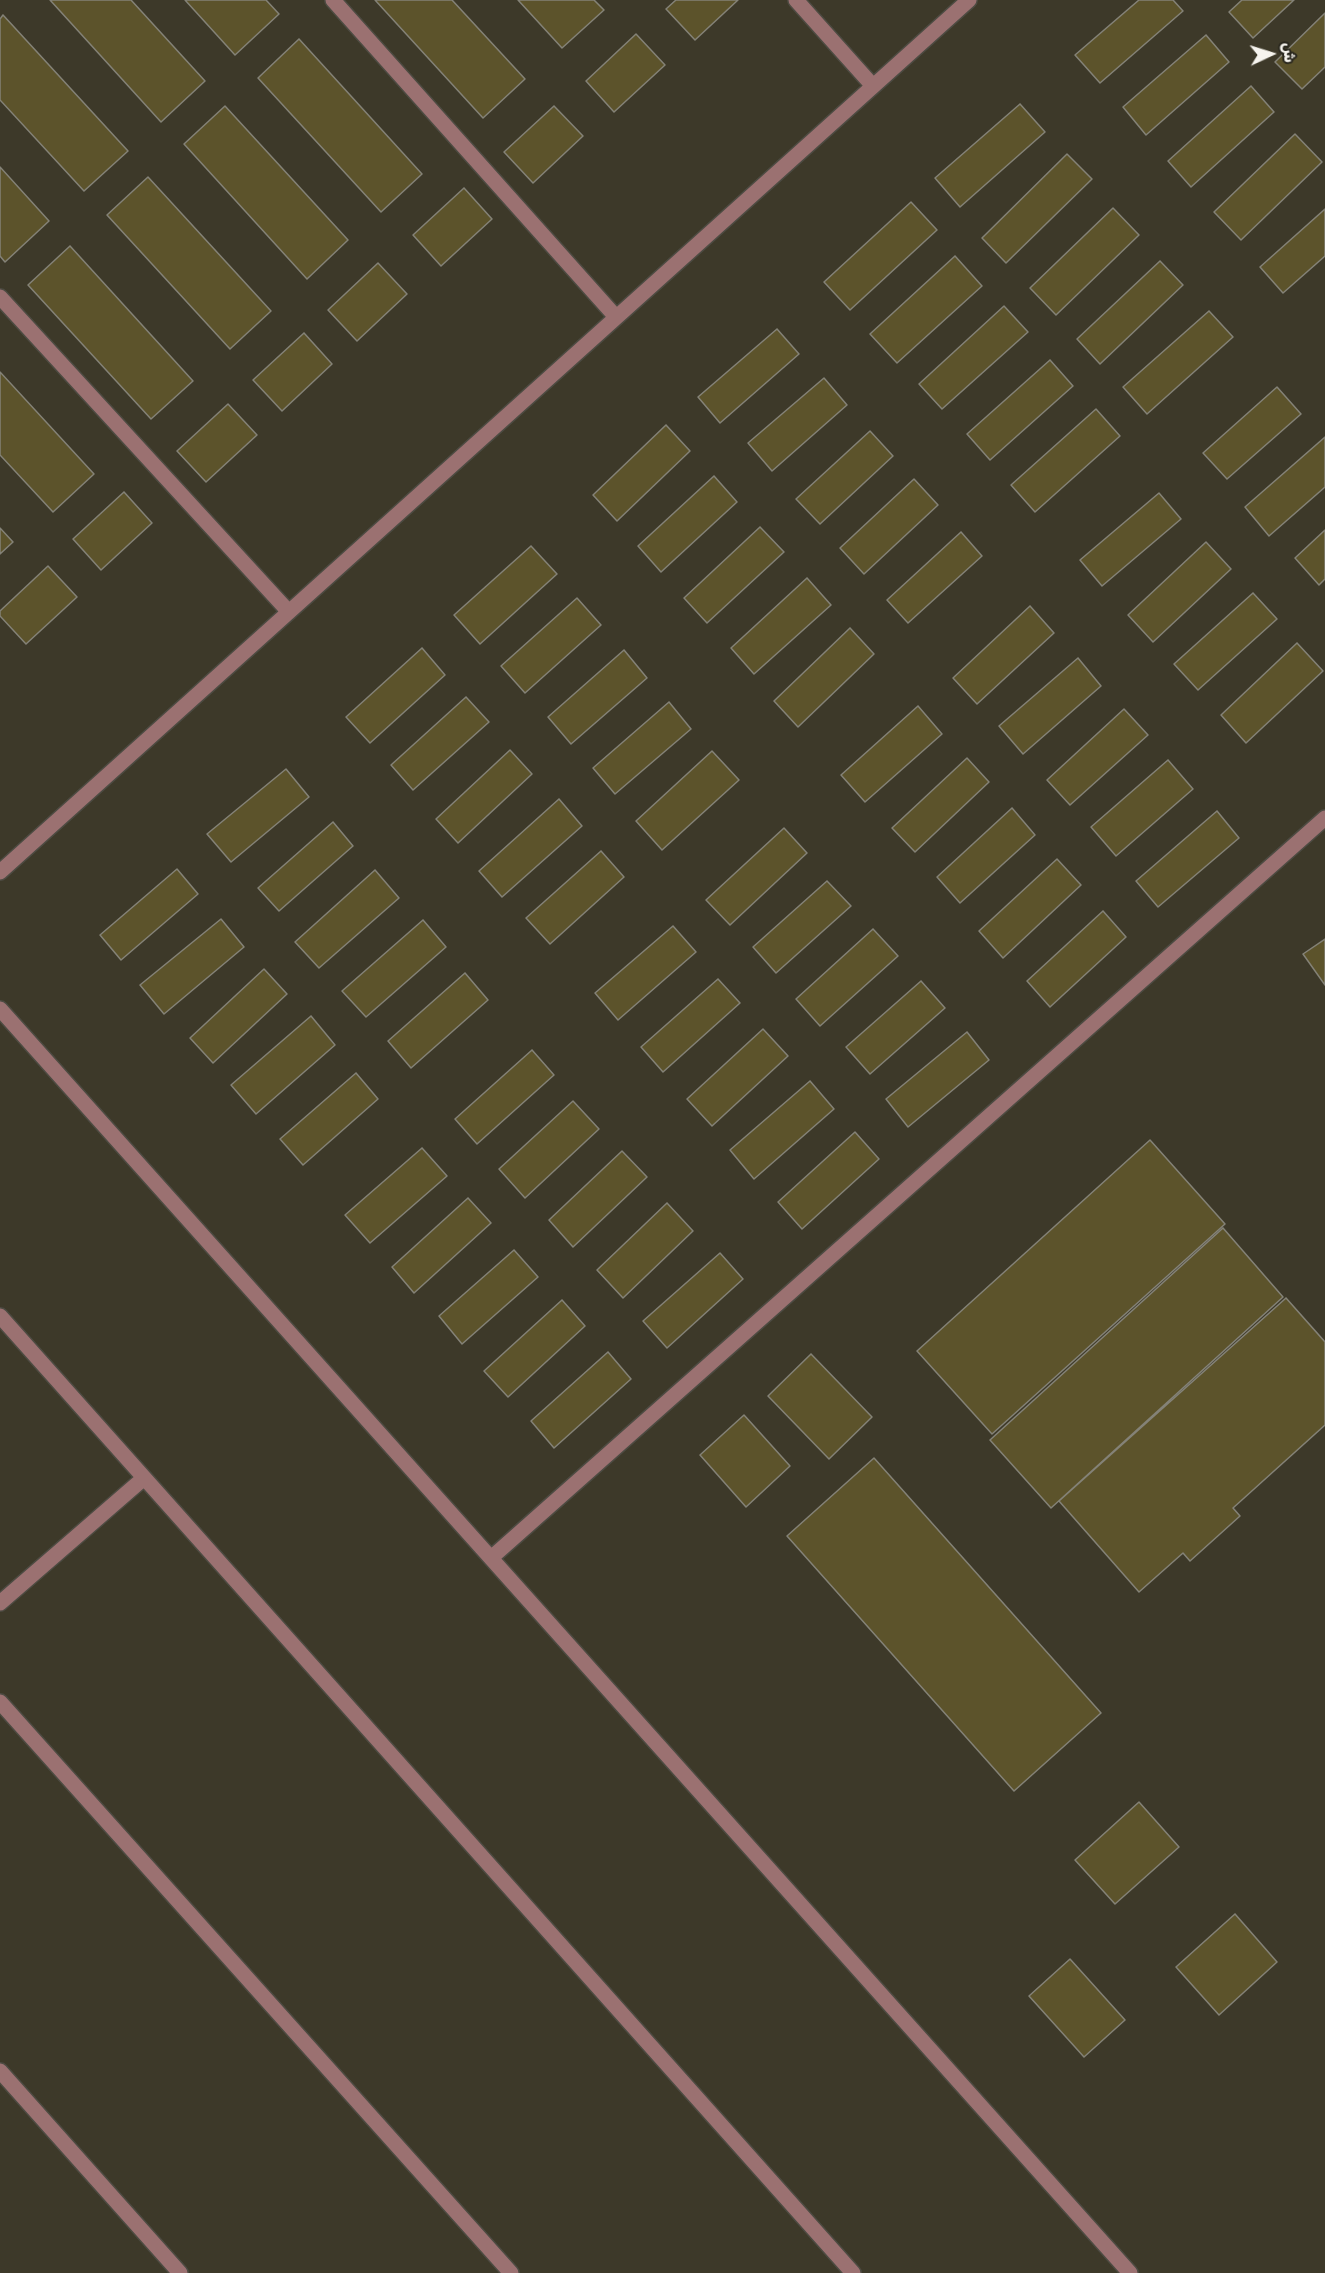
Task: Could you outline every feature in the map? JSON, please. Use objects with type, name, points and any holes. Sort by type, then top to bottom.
[{"type":"street","points":[[333,0],[616,317]]},
{"type":"street","points":[[796,0],[873,86]]},
{"type":"street","points":[[0,872],[969,0]]},
{"type":"street","points":[[0,297],[289,612]]},
{"type":"street","points":[[490,1558],[1325,818]]},
{"type":"street","points":[[0,1009],[1130,2273]]},
{"type":"street","points":[[0,1316],[853,2273]]},
{"type":"street","points":[[0,1603],[144,1478]]},
{"type":"street","points":[[0,1702],[511,2273]]},
{"type":"street","points":[[0,2071],[180,2273]]},
{"type":"shaded area","points":[[0,0],[1325,0],[1325,2273],[0,2273]]},
{"type":"building","points":[[50,0],[131,0],[205,81],[161,122]]},
{"type":"building","points":[[185,0],[266,0],[279,14],[235,55]]},
{"type":"building","points":[[375,0],[452,0],[525,79],[483,118]]},
{"type":"building","points":[[518,0],[594,0],[604,10],[562,48]]},
{"type":"building","points":[[676,0],[738,0],[695,40],[666,9]]},
{"type":"building","points":[[1139,0],[1173,0],[1183,11],[1100,83],[1075,55]]},
{"type":"building","points":[[1242,0],[1294,0],[1253,38],[1229,12]]},
{"type":"building","points":[[1325,13],[1325,67],[1302,89],[1275,62]]},
{"type":"building","points":[[3,15],[128,151],[84,191],[0,100],[0,19]]},
{"type":"building","points":[[636,34],[665,65],[614,112],[586,81]]},
{"type":"building","points":[[1206,35],[1229,62],[1146,135],[1123,107]]},
{"type":"building","points":[[299,39],[422,174],[381,212],[258,78]]},
{"type":"building","points":[[1251,86],[1274,112],[1191,187],[1168,161]]},
{"type":"building","points":[[1020,104],[1045,132],[960,207],[935,178]]},
{"type":"building","points":[[225,106],[348,240],[307,279],[184,144]]},
{"type":"building","points":[[554,106],[583,136],[533,183],[504,152]]},
{"type":"building","points":[[1295,134],[1322,162],[1241,240],[1214,212]]},
{"type":"building","points":[[1067,154],[1092,179],[1006,263],[982,238]]},
{"type":"building","points":[[0,167],[49,221],[5,262],[0,256]]},
{"type":"building","points":[[148,177],[271,311],[230,349],[107,215]]},
{"type":"building","points":[[464,188],[492,219],[441,266],[413,235]]},
{"type":"building","points":[[911,202],[937,230],[850,310],[824,282]]},
{"type":"building","points":[[1113,208],[1139,235],[1056,315],[1030,288]]},
{"type":"building","points":[[1325,209],[1325,256],[1283,293],[1260,267]]},
{"type":"building","points":[[70,246],[193,381],[151,419],[28,285]]},
{"type":"building","points":[[955,256],[982,286],[897,363],[870,334]]},
{"type":"building","points":[[1160,261],[1183,285],[1100,364],[1077,339]]},
{"type":"building","points":[[378,263],[407,294],[357,341],[328,310]]},
{"type":"building","points":[[1004,306],[1028,332],[942,409],[919,384]]},
{"type":"building","points":[[1209,311],[1233,337],[1147,414],[1123,387]]},
{"type":"building","points":[[777,329],[799,354],[720,423],[698,397]]},
{"type":"building","points":[[304,333],[332,364],[282,411],[253,380]]},
{"type":"building","points":[[1050,360],[1073,386],[990,460],[967,434]]},
{"type":"building","points":[[0,372],[94,474],[53,512],[0,455]]},
{"type":"building","points":[[824,378],[847,405],[772,471],[748,443]]},
{"type":"building","points":[[1277,387],[1301,414],[1227,479],[1203,453]]},
{"type":"building","points":[[228,404],[257,435],[206,482],[177,451]]},
{"type":"building","points":[[1096,409],[1120,436],[1035,512],[1011,485]]},
{"type":"building","points":[[666,425],[690,451],[617,521],[593,495]]},
{"type":"building","points":[[870,431],[893,456],[820,524],[796,499]]},
{"type":"building","points":[[1325,437],[1325,487],[1269,536],[1245,507]]},
{"type":"building","points":[[714,476],[737,502],[661,572],[638,546]]},
{"type":"building","points":[[914,479],[938,505],[864,574],[840,548]]},
{"type":"building","points":[[124,492],[152,523],[101,570],[73,539]]},
{"type":"building","points":[[1159,493],[1181,519],[1102,586],[1080,560]]},
{"type":"building","points":[[760,527],[784,552],[707,623],[684,598]]},
{"type":"building","points":[[0,528],[13,542],[0,554]]},
{"type":"building","points":[[1325,530],[1325,579],[1319,585],[1295,558]]},
{"type":"building","points":[[961,532],[982,556],[908,623],[887,600]]},
{"type":"building","points":[[1206,542],[1231,569],[1153,642],[1128,615]]},
{"type":"building","points":[[531,546],[557,574],[480,644],[454,615]]},
{"type":"building","points":[[48,566],[77,597],[26,644],[0,616],[0,611]]},
{"type":"building","points":[[807,578],[831,605],[754,674],[731,648]]},
{"type":"building","points":[[1253,593],[1277,619],[1198,690],[1174,664]]},
{"type":"building","points":[[577,598],[601,625],[525,693],[501,666]]},
{"type":"building","points":[[1030,606],[1054,633],[977,704],[953,678]]},
{"type":"building","points":[[850,628],[874,654],[798,727],[774,701]]},
{"type":"building","points":[[1297,643],[1323,671],[1246,743],[1221,715]]},
{"type":"building","points":[[422,648],[445,675],[370,743],[346,717]]},
{"type":"building","points":[[624,650],[647,678],[571,744],[548,717]]},
{"type":"building","points":[[1078,658],[1101,686],[1023,754],[999,726]]},
{"type":"building","points":[[466,697],[489,722],[413,790],[391,765]]},
{"type":"building","points":[[669,702],[691,729],[615,794],[593,768]]},
{"type":"building","points":[[918,706],[942,734],[865,802],[841,775]]},
{"type":"building","points":[[1124,709],[1148,735],[1070,805],[1047,780]]},
{"type":"building","points":[[510,750],[532,774],[458,843],[436,819]]},
{"type":"building","points":[[712,751],[739,780],[662,850],[636,821]]},
{"type":"building","points":[[967,758],[989,782],[915,852],[892,828]]},
{"type":"building","points":[[1168,760],[1193,789],[1116,856],[1091,827]]},
{"type":"building","points":[[286,769],[309,797],[231,862],[207,834]]},
{"type":"building","points":[[559,799],[582,826],[502,897],[479,871]]},
{"type":"building","points":[[1012,808],[1035,835],[960,903],[937,877]]},
{"type":"building","points":[[1217,811],[1239,838],[1158,907],[1136,881]]},
{"type":"building","points":[[333,822],[353,846],[279,911],[258,888]]},
{"type":"building","points":[[784,828],[807,853],[730,925],[706,900]]},
{"type":"building","points":[[601,851],[624,877],[550,944],[526,918]]},
{"type":"building","points":[[1057,859],[1081,885],[1003,958],[979,931]]},
{"type":"building","points":[[177,869],[198,894],[121,960],[100,935]]},
{"type":"building","points":[[375,870],[399,898],[319,968],[295,942]]},
{"type":"building","points":[[827,881],[851,906],[776,973],[753,947]]},
{"type":"building","points":[[1103,911],[1126,937],[1050,1007],[1027,981]]},
{"type":"building","points":[[221,919],[244,947],[164,1014],[140,985]]},
{"type":"building","points":[[423,920],[446,947],[366,1017],[342,991]]},
{"type":"building","points":[[673,926],[696,952],[618,1020],[595,993]]},
{"type":"building","points":[[873,929],[898,956],[820,1026],[796,999]]},
{"type":"building","points":[[1325,939],[1325,985],[1303,954]]},
{"type":"building","points":[[264,969],[287,994],[213,1063],[190,1038]]},
{"type":"building","points":[[465,973],[488,1000],[411,1068],[388,1041]]},
{"type":"building","points":[[718,979],[740,1003],[663,1072],[641,1047]]},
{"type":"building","points":[[921,981],[945,1008],[870,1074],[846,1047]]},
{"type":"building","points":[[311,1016],[335,1045],[256,1114],[231,1085]]},
{"type":"building","points":[[763,1029],[788,1056],[712,1126],[687,1099]]},
{"type":"building","points":[[967,1032],[989,1060],[908,1127],[886,1099]]},
{"type":"building","points":[[532,1050],[554,1075],[477,1144],[455,1119]]},
{"type":"building","points":[[356,1073],[378,1099],[303,1165],[280,1139]]},
{"type":"building","points":[[810,1081],[834,1109],[754,1179],[730,1150]]},
{"type":"building","points":[[573,1101],[599,1129],[525,1198],[499,1169]]},
{"type":"building","points":[[855,1132],[879,1159],[802,1229],[778,1202]]},
{"type":"building","points":[[1150,1140],[1225,1224],[992,1434],[917,1351]]},
{"type":"building","points":[[422,1148],[447,1176],[370,1243],[345,1215]]},
{"type":"building","points":[[622,1151],[647,1177],[573,1247],[549,1220]]},
{"type":"building","points":[[468,1198],[491,1223],[414,1293],[392,1267]]},
{"type":"building","points":[[667,1203],[693,1231],[623,1298],[597,1270]]},
{"type":"building","points":[[1223,1228],[1283,1297],[1051,1508],[990,1440]]},
{"type":"building","points":[[514,1250],[538,1277],[462,1344],[439,1316]]},
{"type":"building","points":[[720,1253],[743,1279],[667,1348],[643,1321]]},
{"type":"building","points":[[1286,1298],[1325,1342],[1325,1425],[1233,1508],[1240,1516],[1190,1561],[1183,1553],[1139,1592],[1059,1501]]},
{"type":"building","points":[[562,1300],[585,1326],[508,1397],[484,1371]]},
{"type":"building","points":[[608,1352],[631,1379],[554,1448],[531,1421]]},
{"type":"building","points":[[811,1354],[872,1417],[829,1459],[768,1396]]},
{"type":"building","points":[[744,1415],[790,1466],[746,1507],[700,1455]]},
{"type":"building","points":[[874,1458],[1101,1713],[1014,1791],[787,1536]]},
{"type":"building","points":[[1139,1802],[1179,1847],[1115,1904],[1075,1860]]},
{"type":"building","points":[[1235,1914],[1277,1962],[1219,2015],[1176,1967]]},
{"type":"building","points":[[1070,1959],[1125,2020],[1084,2057],[1029,1996]]}]
